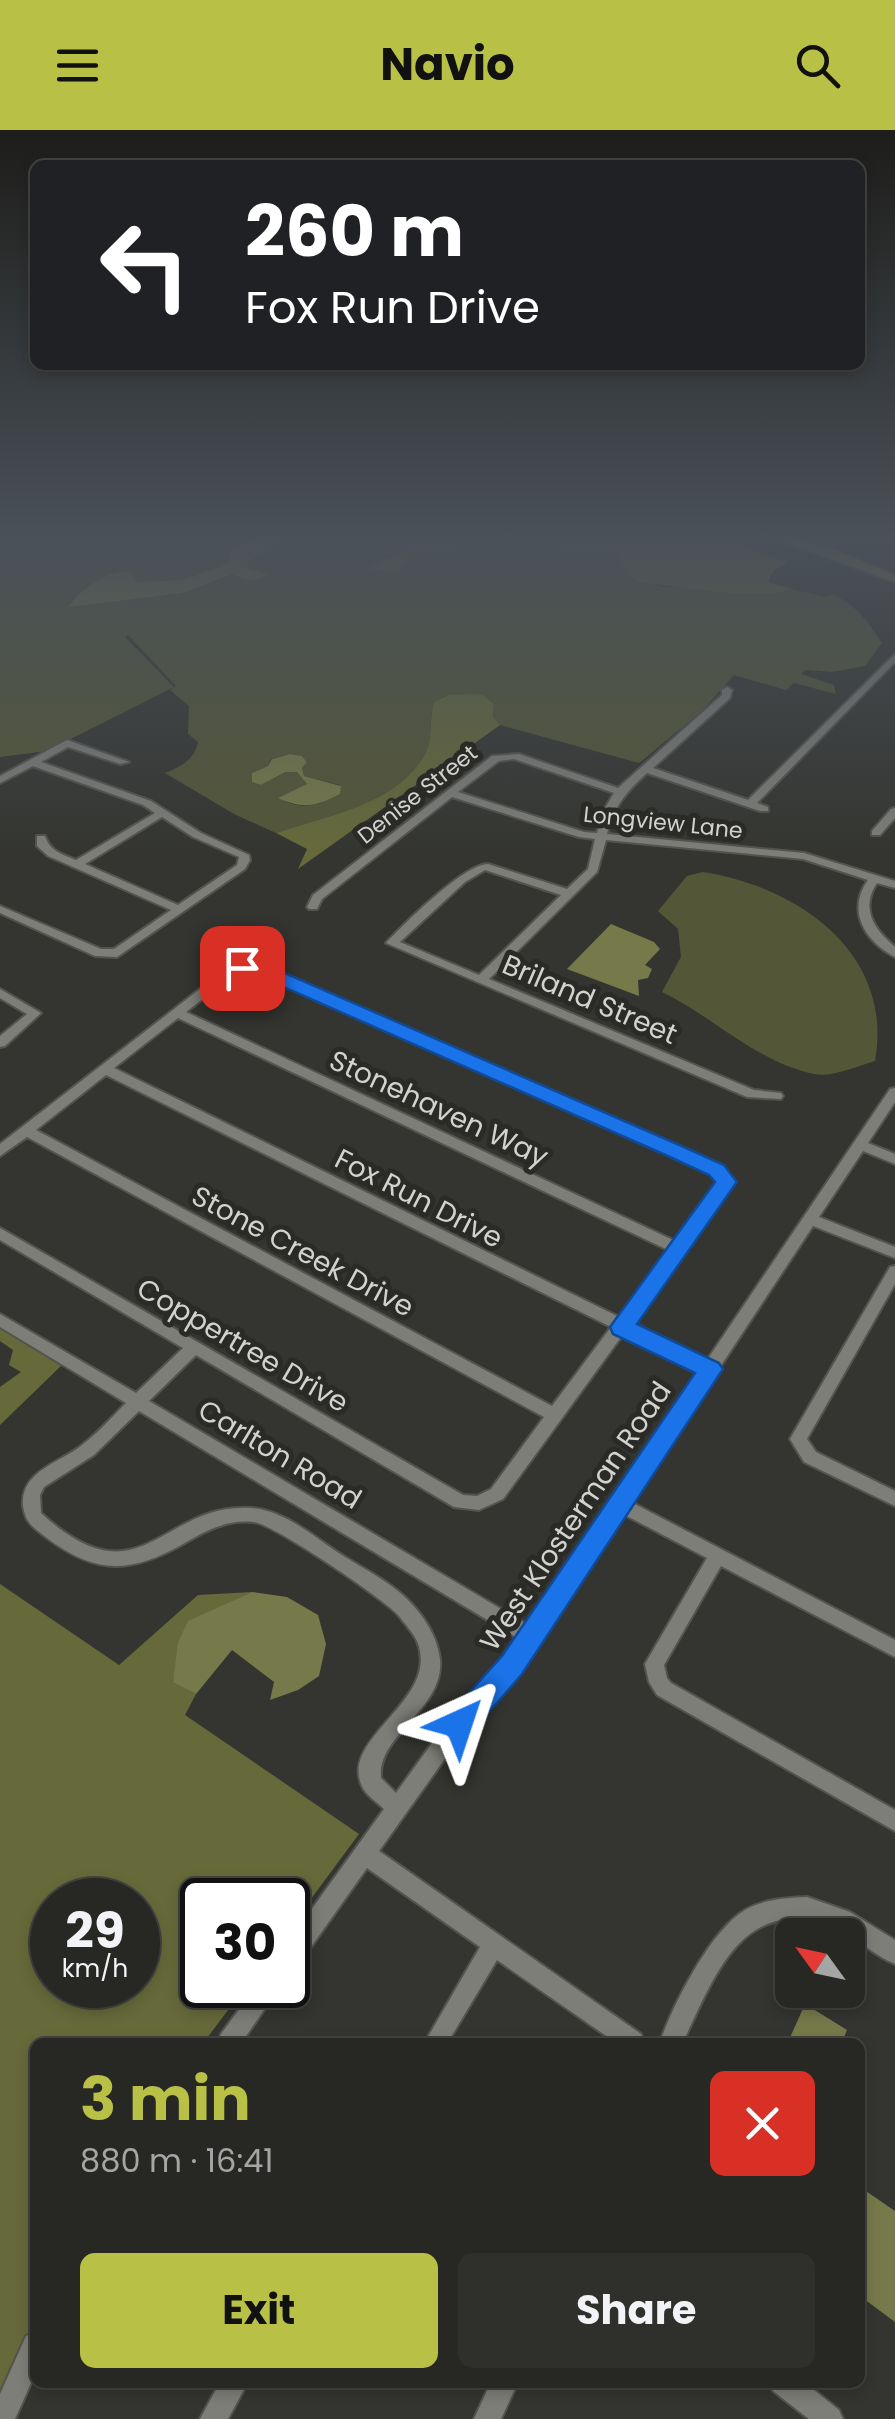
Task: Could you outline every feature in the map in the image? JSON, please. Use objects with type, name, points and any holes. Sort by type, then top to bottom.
[{"type":"street","points":[[750,804],[895,657]]},
{"type":"street","points":[[480,980],[593,870],[606,813],[620,792],[727,696],[727,690]]},
{"type":"street","points":[[0,780],[71,742],[124,762]]},
{"type":"street","name":"Denise Street","points":[[313,908],[316,898],[494,759],[508,756],[620,792]]},
{"type":"street","points":[[0,909],[99,953],[124,951],[241,867],[244,854],[197,835],[162,812],[32,762]]},
{"type":"street","points":[[646,769],[764,809]]},
{"type":"street","name":"Longview Lane","points":[[450,793],[575,833],[804,856],[895,885]]},
{"type":"street","points":[[876,833],[895,811]]},
{"type":"street","points":[[76,866],[162,812]]},
{"type":"street","points":[[41,838],[48,852],[180,910]]},
{"type":"street","name":"Briland Street","points":[[571,894],[484,866],[462,880],[392,942],[752,1094],[776,1096]]},
{"type":"street","points":[[874,878],[862,896],[862,913],[873,933],[895,953]]},
{"type":"street","points":[[0,1150],[231,971],[258,968],[712,1168],[724,1178],[726,1187],[556,1416]]},
{"type":"street","points":[[0,993],[35,1013],[0,1043]]},
{"type":"street","name":"Stonehaven Way","points":[[177,1013],[679,1249]]},
{"type":"street","name":"Fox Run Drive","points":[[106,1068],[711,1369]]},
{"type":"street","name":"West Klosterman Road","points":[[310,1929],[446,1739],[503,1676],[531,1636],[895,1092]]},
{"type":"street","name":"Stone Creek Drive","points":[[26,1130],[556,1416]]},
{"type":"street","points":[[860,1146],[892,1153]]},
{"type":"street","points":[[811,1219],[895,1253]]},
{"type":"street","name":"Coppertree Drive","points":[[0,1233],[460,1502],[473,1504],[492,1498],[556,1416]]},
{"type":"street","points":[[895,1271],[798,1439],[810,1457],[895,1499]]},
{"type":"street","name":"Carlton Road","points":[[0,1320],[531,1636]]},
{"type":"street","points":[[195,1346],[88,1450],[38,1482],[31,1494],[33,1516],[83,1553],[115,1561],[134,1558],[228,1516],[261,1516],[396,1600],[424,1635],[431,1662],[414,1708],[378,1744],[368,1762],[371,1783],[397,1807]]},
{"type":"street","points":[[621,1505],[895,1649]]},
{"type":"street","points":[[718,1556],[657,1655],[654,1664],[658,1682],[895,1821]]},
{"type":"street","points":[[364,1853],[627,2038]]},
{"type":"street","points":[[673,2038],[729,1934],[755,1916],[781,1910],[814,1911],[842,1920],[895,1953]]},
{"type":"street","points":[[438,2038],[493,1946]]},
{"type":"street","points":[[232,2038],[253,2008]]},
{"type":"street","points":[[2,2419],[30,2356]]},
{"type":"street","points":[[213,2419],[231,2388]]},
{"type":"street","points":[[487,2419],[502,2388]]},
{"type":"street","points":[[790,2388],[830,2419]]},
{"type":"shaded area","points":[[0,642],[130,642],[174,687],[47,751],[0,757]]},
{"type":"shaded area","points":[[134,642],[882,643],[865,666],[832,672],[805,670],[801,674],[834,685],[836,694],[794,683],[786,690],[734,675],[701,712],[639,763],[500,725],[493,717],[494,704],[483,695],[449,695],[434,702],[425,754],[396,786],[338,814],[276,833],[234,814],[165,773],[186,762],[198,742],[188,734],[189,706],[170,690],[176,686]],"holes":[[[290,754],[302,756],[307,762],[302,768],[304,776],[340,785],[340,794],[325,802],[302,806],[279,798],[307,784],[297,772],[287,772],[261,785],[252,782],[252,773],[268,766],[271,759]]]},
{"type":"shaded area","points":[[449,695],[483,695],[494,704],[493,717],[500,725],[298,869],[307,849],[276,833],[338,814],[396,786],[425,754],[434,702]]},
{"type":"shaded area","points":[[290,754],[302,756],[307,762],[302,768],[304,776],[341,786],[340,794],[316,804],[294,804],[278,798],[307,784],[297,772],[286,772],[261,785],[252,782],[252,773],[268,766],[272,759]]},
{"type":"shaded area","points":[[703,872],[769,891],[829,929],[852,955],[869,986],[877,1021],[875,1061],[828,1074],[793,1068],[754,1050],[662,992],[681,957],[678,929],[658,911],[687,876]]},
{"type":"shaded area","points":[[611,924],[654,942],[660,949],[645,965],[652,969],[648,978],[638,980],[639,996],[567,969]]},
{"type":"shaded area","points":[[0,1326],[63,1364],[0,1425],[0,1387],[21,1372],[9,1365],[13,1350],[0,1341]]},
{"type":"shaded area","points":[[0,1584],[119,1665],[198,1595],[252,1592],[188,1622],[173,1681],[196,1694],[185,1715],[359,1834],[310,1900],[310,1878],[180,1878],[180,2008],[230,2008],[207,2038],[30,2038],[30,2331],[0,2397]]},
{"type":"shaded area","points":[[252,1592],[287,1597],[318,1615],[326,1644],[319,1676],[298,1690],[270,1700],[274,1682],[232,1650],[196,1694],[173,1682],[178,1643],[188,1621]]},
{"type":"shaded area","points":[[803,2008],[811,2008],[847,2030],[844,2038],[790,2038]]},
{"type":"shaded area","points":[[865,2190],[895,2211],[895,2322],[865,2300]]},
{"type":"route","points":[[242,968],[258,968],[677,1152],[717,1170],[726,1182],[622,1327],[711,1369],[512,1665],[459,1724]]}]
